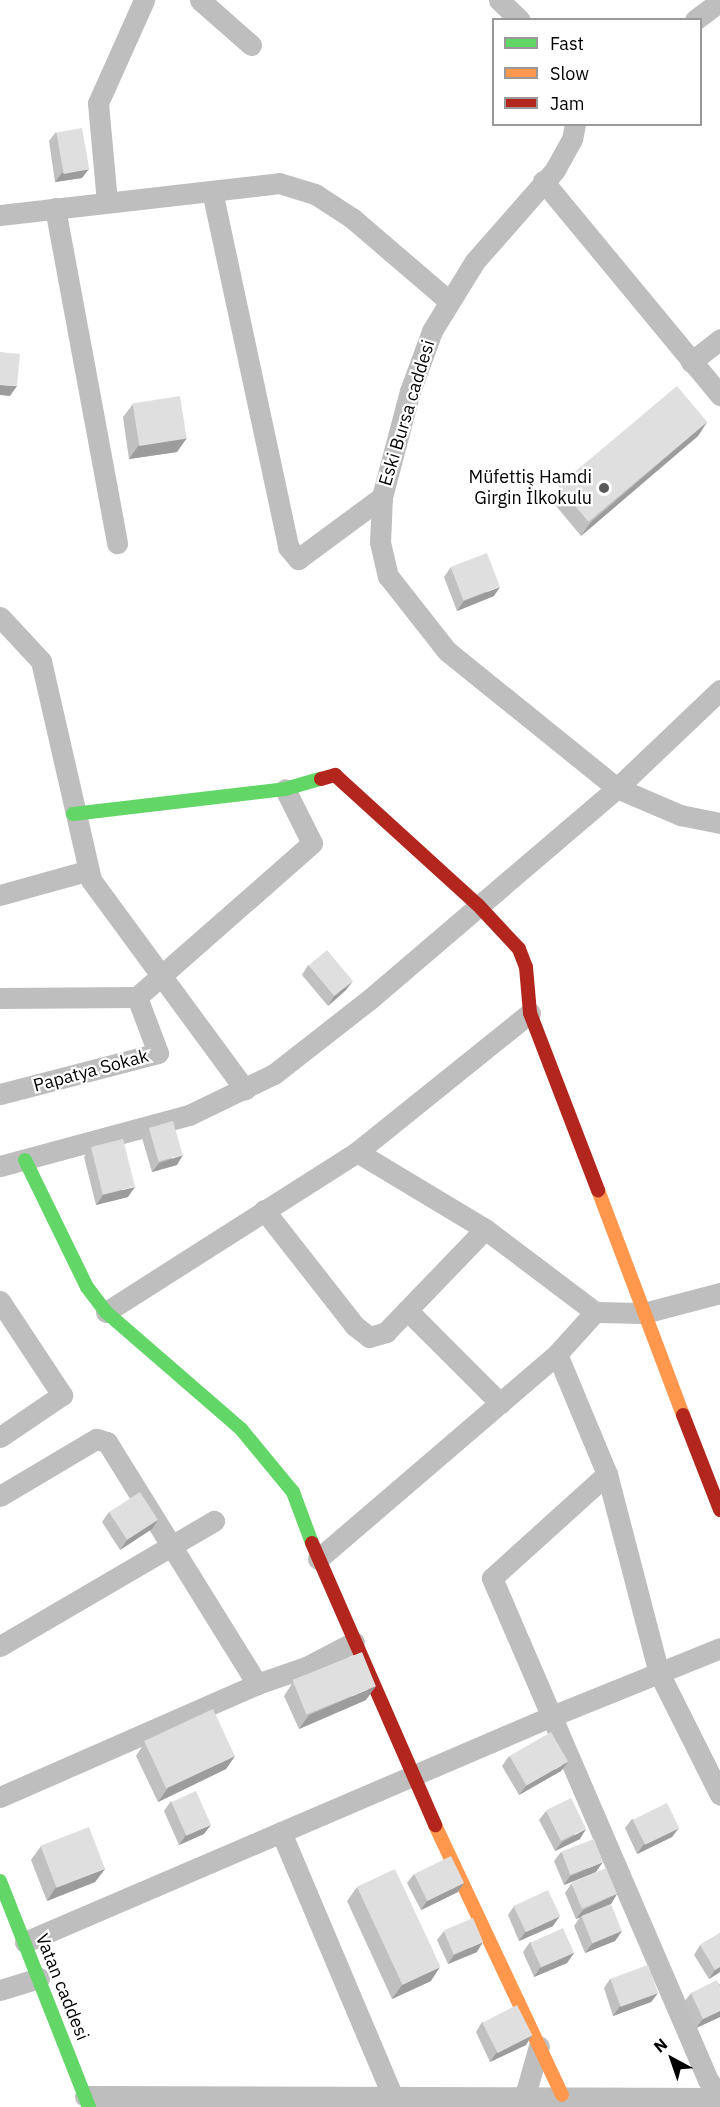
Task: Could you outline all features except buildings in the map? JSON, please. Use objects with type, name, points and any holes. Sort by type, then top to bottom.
[{"type":"street","points":[[107,202],[98,103],[144,0]]},
{"type":"street","points":[[200,0],[251,45]]},
{"type":"street","points":[[499,0],[518,18]]},
{"type":"street","points":[[698,18],[720,1]]},
{"type":"street","name":"Eski Bursa caddesi","points":[[573,126],[566,149],[543,181],[501,227],[449,301],[432,331],[410,391],[382,497],[380,542],[388,576],[447,651],[617,788],[681,815],[720,823]]},
{"type":"street","points":[[543,181],[691,362],[720,394]]},
{"type":"street","points":[[0,215],[279,183],[315,194],[352,218],[449,301]]},
{"type":"street","points":[[212,191],[288,547],[298,559],[382,497]]},
{"type":"street","points":[[55,208],[117,543]]},
{"type":"street","points":[[691,362],[720,339]]},
{"type":"street","points":[[0,617],[42,661],[54,705],[73,814],[86,871],[245,1090]]},
{"type":"street","points":[[0,1166],[189,1115],[245,1090],[274,1074],[370,999],[617,788],[720,690]]},
{"type":"street","points":[[73,814],[285,789],[335,775],[478,905],[519,949],[526,967],[530,1013],[720,1510]]},
{"type":"street","points":[[0,998],[137,997],[312,843],[285,789]]},
{"type":"street","points":[[0,896],[86,871]]},
{"type":"street","name":"Papatya Sokak","points":[[0,1094],[158,1053],[137,997]]},
{"type":"street","points":[[106,1312],[357,1152],[530,1013]]},
{"type":"street","points":[[357,1152],[485,1229],[595,1312],[644,1313],[720,1293]]},
{"type":"street","points":[[25,1160],[87,1287],[106,1312],[241,1429],[293,1492],[318,1559],[412,1776],[562,2095]]},
{"type":"street","points":[[264,1210],[355,1326],[369,1337],[386,1332],[485,1229]]},
{"type":"street","points":[[0,1301],[62,1395],[0,1437]]},
{"type":"street","points":[[407,1310],[500,1403]]},
{"type":"street","points":[[318,1559],[557,1354],[595,1312]]},
{"type":"street","points":[[557,1354],[606,1474],[659,1673],[720,1795]]},
{"type":"street","points":[[0,1496],[96,1439],[107,1442],[172,1543],[257,1684]]},
{"type":"street","points":[[606,1474],[492,1578],[708,2080],[720,2098]]},
{"type":"street","points":[[0,1646],[172,1543],[214,1521]]},
{"type":"street","points":[[0,1797],[257,1684],[306,1667],[354,1642]]},
{"type":"street","points":[[25,1942],[552,1716],[720,1648]]},
{"type":"street","points":[[281,1832],[392,2095]]},
{"type":"street","name":"Vatan caddesi","points":[[0,1881],[87,2101]]},
{"type":"street","points":[[0,1990],[39,1978]]},
{"type":"street","points":[[523,2101],[539,2046]]},
{"type":"street","points":[[87,2101],[392,2095],[523,2101],[562,2095],[720,2098]]},
{"type":"traffic: fast","points":[[73,814],[285,789],[321,779]]},
{"type":"traffic: fast","points":[[25,1160],[87,1287],[106,1312],[241,1429],[293,1492],[312,1543]]},
{"type":"traffic: fast","points":[[0,1881],[89,2107]]},
{"type":"traffic: slow","points":[[598,1190],[683,1415]]},
{"type":"traffic: slow","points":[[435,1825],[562,2095]]},
{"type":"traffic: jam","points":[[321,779],[335,775],[478,905],[519,949],[526,967],[530,1013],[598,1190]]},
{"type":"traffic: jam","points":[[683,1415],[720,1510]]},
{"type":"traffic: jam","points":[[312,1543],[435,1825]]},
{"type":"place","name":"Müfettiş Hamdi Girgin İlkokulu","points":[[604,488]]}]
